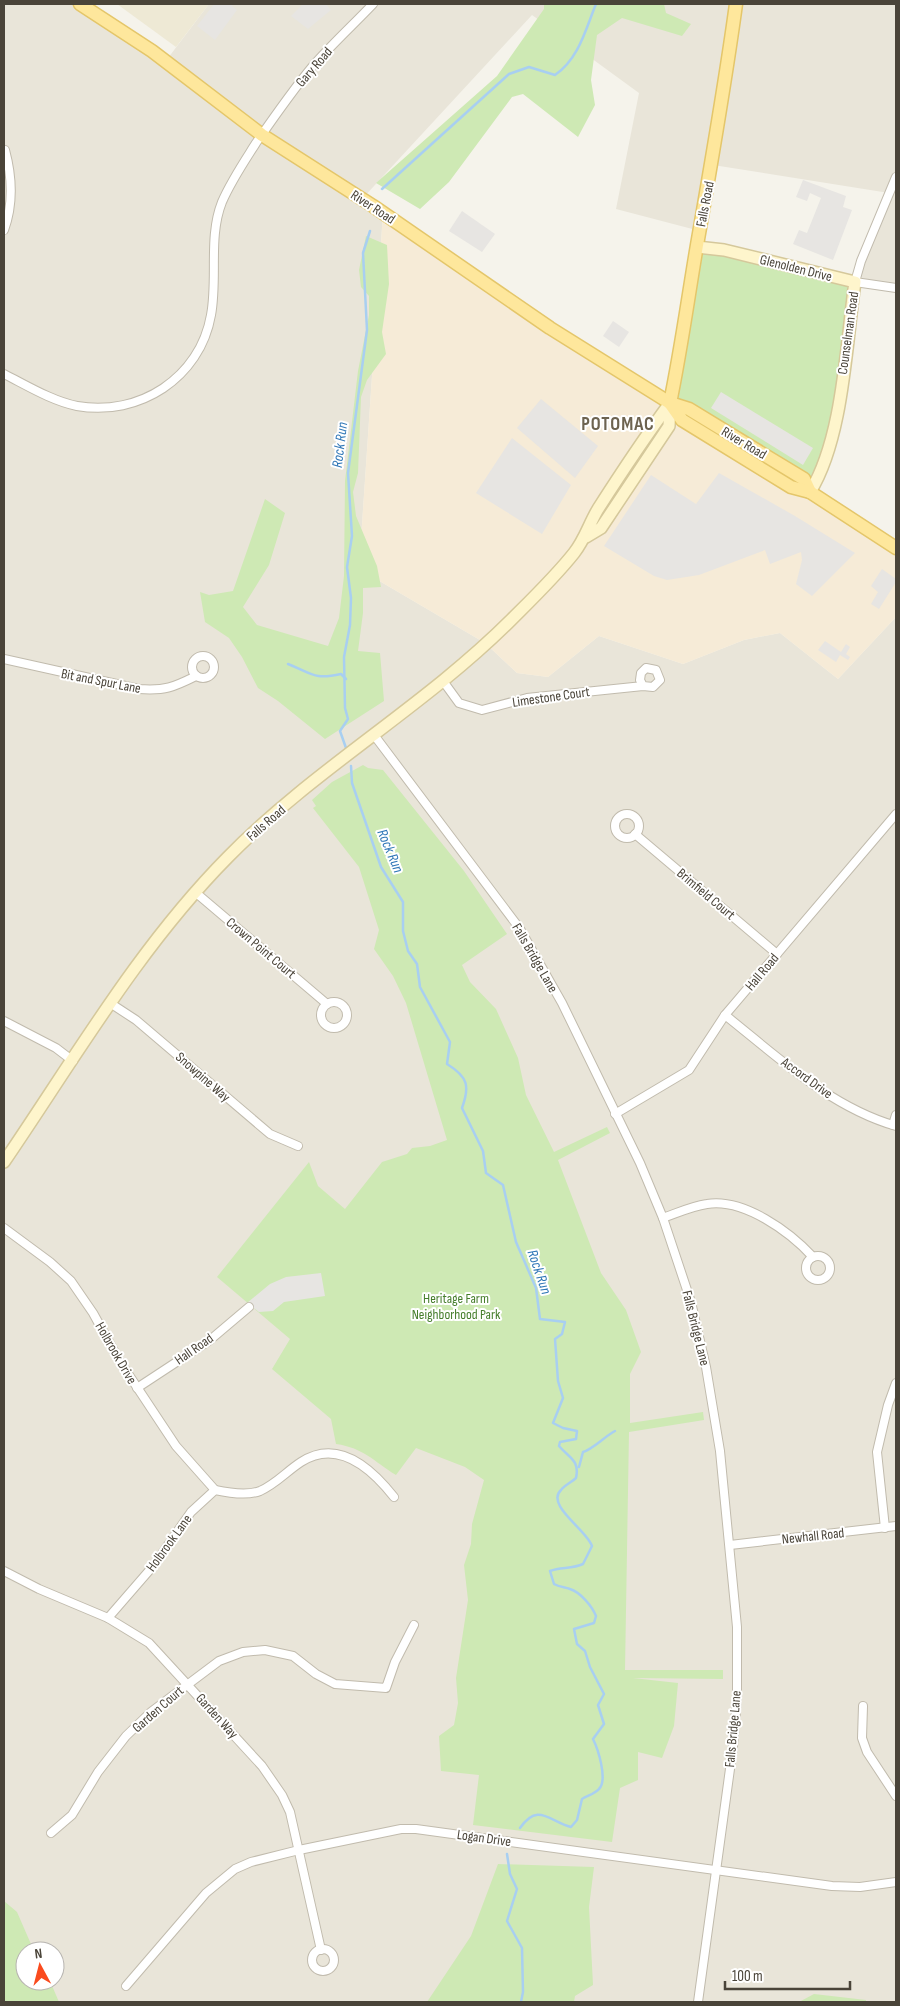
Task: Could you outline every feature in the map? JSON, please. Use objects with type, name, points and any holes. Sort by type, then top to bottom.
[{"type":"main road","name":"River Road","points":[[80,4],[152,51],[262,135],[373,206],[550,328],[670,403],[682,420],[791,487],[810,492],[896,548]]},
{"type":"main road","name":"Falls Road","points":[[4,1162],[110,1003],[154,942],[195,892],[264,822],[442,681],[509,622],[573,554],[586,537],[589,524],[605,498],[670,403],[683,340],[712,165],[736,4]]},
{"type":"main road","name":"Glenolden Drive","points":[[697,247],[724,250],[855,282]]},
{"type":"main road","name":"Counselman Road","points":[[810,492],[822,473],[832,441],[855,282]]},
{"type":"street","name":"Gary Road","points":[[4,374],[74,405],[97,408],[130,405],[163,390],[180,375],[203,342],[211,314],[215,238],[221,204],[233,178],[262,135],[312,68],[373,4]]},
{"type":"street","points":[[4,230],[10,209],[12,186],[5,150]]},
{"type":"street","name":"Counselman Road","points":[[855,282],[896,177]]},
{"type":"street","name":"Glenolden Drive","points":[[855,282],[896,288]]},
{"type":"street","name":"Bit and Spur Lane","points":[[4,659],[139,689],[158,691],[172,688],[196,676]]},
{"type":"street","name":"Limestone Court","points":[[442,681],[459,703],[482,710],[527,698],[643,686]]},
{"type":"street","name":"Falls Bridge Lane","points":[[374,735],[520,929],[562,1003],[663,1218],[691,1302],[706,1367],[720,1451],[737,1627],[737,1699],[733,1747],[698,2002]]},
{"type":"street","name":"Hall Road","points":[[615,1114],[689,1070],[726,1015],[896,814]]},
{"type":"street","name":"Brimfield Court","points":[[635,834],[777,954]]},
{"type":"street","name":"Crown Point Court","points":[[195,892],[327,1004]]},
{"type":"street","name":"Snowpine Way","points":[[110,1003],[136,1020],[270,1134],[298,1146]]},
{"type":"street","name":"Accord Drive","points":[[726,1015],[816,1087],[853,1108],[895,1126]]},
{"type":"street","points":[[4,1020],[56,1048],[73,1061]]},
{"type":"street","points":[[895,1126],[896,1115]]},
{"type":"street","points":[[663,1218],[706,1204],[723,1203],[737,1206],[752,1212],[799,1241],[813,1257]]},
{"type":"street","name":"Holbrook Drive","points":[[4,1228],[50,1262],[71,1281],[93,1312],[118,1360],[176,1446],[215,1490]]},
{"type":"street","name":"Hall Road","points":[[137,1388],[210,1340],[249,1307]]},
{"type":"street","points":[[885,1528],[877,1452],[888,1405],[896,1383]]},
{"type":"street","points":[[215,1490],[236,1494],[258,1492],[275,1483],[304,1460],[318,1455],[332,1454],[346,1456],[365,1467],[376,1475],[394,1497]]},
{"type":"street","name":"Holbrook Lane","points":[[108,1618],[154,1564],[191,1512],[215,1490]]},
{"type":"street","name":"Newhall Road","points":[[730,1545],[896,1526]]},
{"type":"street","name":"Garden Way","points":[[4,1570],[39,1589],[108,1618],[149,1643],[274,1781],[290,1812],[321,1950]]},
{"type":"street","name":"Garden Court","points":[[51,1833],[72,1815],[98,1772],[126,1736],[151,1712],[218,1660],[243,1652],[265,1650],[293,1656],[316,1674],[335,1684],[386,1688],[395,1662],[414,1625]]},
{"type":"street","points":[[863,1706],[862,1738],[868,1752],[896,1796]]},
{"type":"street","name":"Logan Drive","points":[[126,1986],[223,1877],[251,1862],[401,1829],[416,1829],[832,1886],[860,1887],[896,1882]]},
{"type":"shaded area","points":[[4,4],[80,4],[165,62],[209,4],[896,4],[896,288],[855,282],[889,193],[713,165],[700,231],[616,209],[639,93],[532,15],[362,199],[383,213],[359,569],[485,643],[517,673],[548,677],[599,636],[683,664],[744,640],[780,633],[838,679],[896,617],[896,2002],[4,2002]]},
{"type":"shaded area","points":[[117,4],[209,4],[176,47]]},
{"type":"shaded area","points":[[214,4],[234,4],[232,6],[237,10],[215,40],[197,26]]},
{"type":"shaded area","points":[[303,4],[326,4],[331,10],[308,29],[291,16]]},
{"type":"shaded area","points":[[803,180],[846,196],[843,207],[852,210],[833,260],[793,244],[799,230],[807,233],[821,198],[810,193],[807,201],[796,197]]},
{"type":"shaded area","points":[[462,211],[495,234],[482,252],[449,231]]},
{"type":"shaded area","points":[[383,213],[670,403],[791,487],[896,548],[896,617],[838,679],[780,633],[744,640],[683,664],[599,636],[548,677],[517,673],[485,643],[359,569]]},
{"type":"shaded area","points":[[613,321],[629,332],[619,347],[603,336]]},
{"type":"shaded area","points":[[721,392],[813,448],[803,465],[711,408]]},
{"type":"shaded area","points":[[541,399],[598,446],[575,478],[517,428]]},
{"type":"shaded area","points":[[512,438],[571,485],[542,534],[476,493]]},
{"type":"shaded area","points":[[719,473],[855,553],[812,596],[796,584],[802,560],[801,552],[770,564],[765,550],[699,575],[667,580],[654,576],[604,546],[651,475],[696,504]]},
{"type":"shaded area","points":[[882,569],[896,579],[896,582],[879,609],[871,604],[878,592],[871,586]]},
{"type":"shaded area","points":[[825,641],[841,652],[846,644],[850,647],[846,654],[850,657],[848,660],[840,655],[836,662],[818,650]]},
{"type":"shaded area","points":[[321,1273],[325,1296],[284,1302],[273,1311],[259,1312],[247,1303],[270,1284],[286,1277]]},
{"type":"green space","points":[[544,4],[664,4],[666,13],[691,24],[682,36],[622,18],[597,35],[591,80],[595,105],[578,137],[523,94],[512,97],[449,182],[420,209],[376,183],[497,76],[544,9]]},
{"type":"green space","points":[[366,236],[387,245],[389,284],[382,332],[386,354],[367,380],[361,397],[358,473],[353,492],[356,516],[377,566],[381,587],[363,588],[363,613],[358,651],[380,653],[384,701],[325,739],[278,701],[258,688],[242,657],[229,638],[205,622],[200,592],[209,595],[233,591],[265,499],[285,513],[269,565],[243,607],[257,625],[328,646],[339,618],[344,576],[345,481],[358,371],[369,315],[369,296],[361,287],[359,270]]},
{"type":"green space","points":[[697,247],[855,282],[840,395],[810,492],[791,487],[670,403]]},
{"type":"green space","name":"Heritage Farm Neighborhood Park","points":[[363,765],[368,768],[383,770],[464,871],[507,934],[462,965],[470,982],[496,1009],[518,1058],[526,1095],[554,1152],[607,1127],[610,1133],[558,1160],[601,1273],[626,1310],[641,1352],[630,1374],[630,1423],[703,1412],[704,1420],[629,1432],[625,1670],[723,1670],[723,1679],[633,1678],[678,1683],[674,1726],[662,1758],[638,1752],[638,1780],[620,1788],[612,1842],[473,1825],[479,1775],[441,1771],[439,1736],[454,1725],[458,1703],[456,1678],[468,1600],[464,1565],[471,1544],[472,1524],[484,1480],[465,1467],[416,1448],[396,1475],[361,1452],[336,1444],[331,1419],[272,1369],[290,1339],[217,1277],[309,1162],[318,1186],[345,1209],[382,1162],[407,1154],[412,1148],[430,1146],[447,1140],[406,1003],[393,976],[374,949],[379,930],[359,867],[313,808],[316,806],[312,800],[332,782]]},
{"type":"green space","points":[[498,1864],[594,1867],[589,1907],[593,1985],[575,1996],[574,2002],[427,2002],[471,1936]]},
{"type":"green space","points":[[4,1901],[17,1912],[30,1941],[15,1941],[15,1991],[54,1991],[59,2002],[4,2002]]},
{"type":"green space","points":[[814,1994],[866,2000],[866,2002],[799,2002]]},
{"type":"waterway","name":"Rock Run","points":[[382,189],[509,74],[529,67],[555,75],[570,61],[576,52],[596,4]]},
{"type":"waterway","name":"Rock Run","points":[[346,748],[340,731],[348,719],[345,708],[344,657],[350,625],[351,598],[347,567],[352,536],[348,473],[367,330],[363,253],[370,231]]},
{"type":"waterway","points":[[288,664],[314,675],[332,676],[341,674],[346,679]]},
{"type":"waterway","name":"Rock Run","points":[[351,766],[352,783],[381,867],[403,902],[403,931],[408,951],[417,964],[420,987],[450,1042],[447,1064],[459,1073],[465,1083],[466,1094],[462,1108],[483,1151],[486,1173],[503,1185],[516,1242],[536,1288],[540,1319],[565,1322],[562,1334],[555,1339],[558,1381],[563,1398],[553,1423],[563,1428],[577,1431],[576,1439],[560,1442],[559,1446],[573,1460],[577,1472],[576,1478],[561,1490],[558,1496],[558,1503],[592,1546],[583,1564],[550,1571],[554,1584],[570,1589],[582,1596],[596,1616],[594,1623],[574,1629],[577,1644],[585,1651],[590,1667],[604,1694],[598,1705],[604,1724],[593,1739],[603,1779],[602,1785],[598,1790],[582,1799],[577,1820],[571,1827],[544,1815],[538,1815],[526,1820],[520,1828]]},
{"type":"waterway","points":[[579,1467],[583,1452],[615,1431]]},
{"type":"waterway","name":"Rock Run","points":[[507,1854],[510,1874],[517,1889],[507,1921],[522,1948],[523,1992],[521,2002]]},
{"type":"district","name":"POTOMAC","points":[[618,424]]}]
